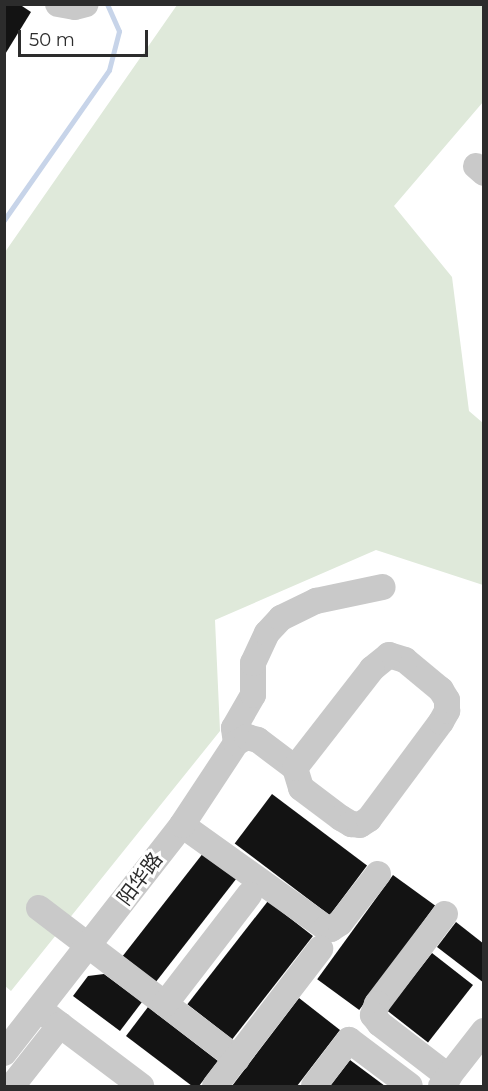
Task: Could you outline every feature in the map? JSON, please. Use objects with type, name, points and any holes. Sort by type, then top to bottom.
[{"type":"street","points":[[58,4],[75,7],[87,4]]},
{"type":"street","points":[[288,763],[372,669],[389,655],[405,660],[441,690],[447,700],[447,711],[369,819],[360,825],[351,824],[301,788],[288,763],[258,740],[247,737],[236,743],[234,728],[253,695],[253,663],[267,633],[281,618],[316,601],[383,587]]},
{"type":"street","name":"阳华路","points":[[4,1053],[182,825],[236,743]]},
{"type":"street","points":[[182,825],[326,928],[331,929],[340,923],[378,874]]},
{"type":"street","points":[[165,1004],[249,895]]},
{"type":"street","points":[[39,908],[237,1059]]},
{"type":"street","points":[[445,914],[377,1004],[373,1015],[380,1024],[445,1082],[483,1032]]},
{"type":"street","points":[[215,1086],[320,949]]},
{"type":"street","points":[[39,1009],[141,1086]]},
{"type":"street","points":[[12,1086],[60,1025]]},
{"type":"street","points":[[314,1086],[349,1040],[410,1086]]},
{"type":"green space","points":[[177,5],[483,5],[483,102],[394,206],[452,277],[469,411],[483,423],[483,585],[376,550],[215,620],[220,731],[11,991],[5,986],[5,252]]},
{"type":"building","points":[[4,4],[19,4],[31,12],[4,56]]},
{"type":"building","points":[[272,794],[367,866],[330,915],[235,844]]},
{"type":"building","points":[[204,852],[237,878],[156,982],[123,956]]},
{"type":"building","points":[[393,875],[435,906],[359,1010],[317,979]]},
{"type":"building","points":[[268,901],[313,936],[232,1039],[187,1004]]},
{"type":"building","points":[[456,922],[484,944],[484,983],[437,947]]},
{"type":"building","points":[[432,953],[473,985],[428,1043],[387,1011]]},
{"type":"building","points":[[104,974],[142,1002],[120,1031],[73,996],[88,976]]},
{"type":"building","points":[[299,998],[340,1030],[297,1086],[232,1086]]},
{"type":"building","points":[[148,1007],[218,1061],[199,1086],[192,1086],[126,1036]]},
{"type":"building","points":[[350,1060],[385,1086],[330,1086]]},
{"type":"waterway","points":[[4,220],[109,70],[119,31],[107,4]]}]
